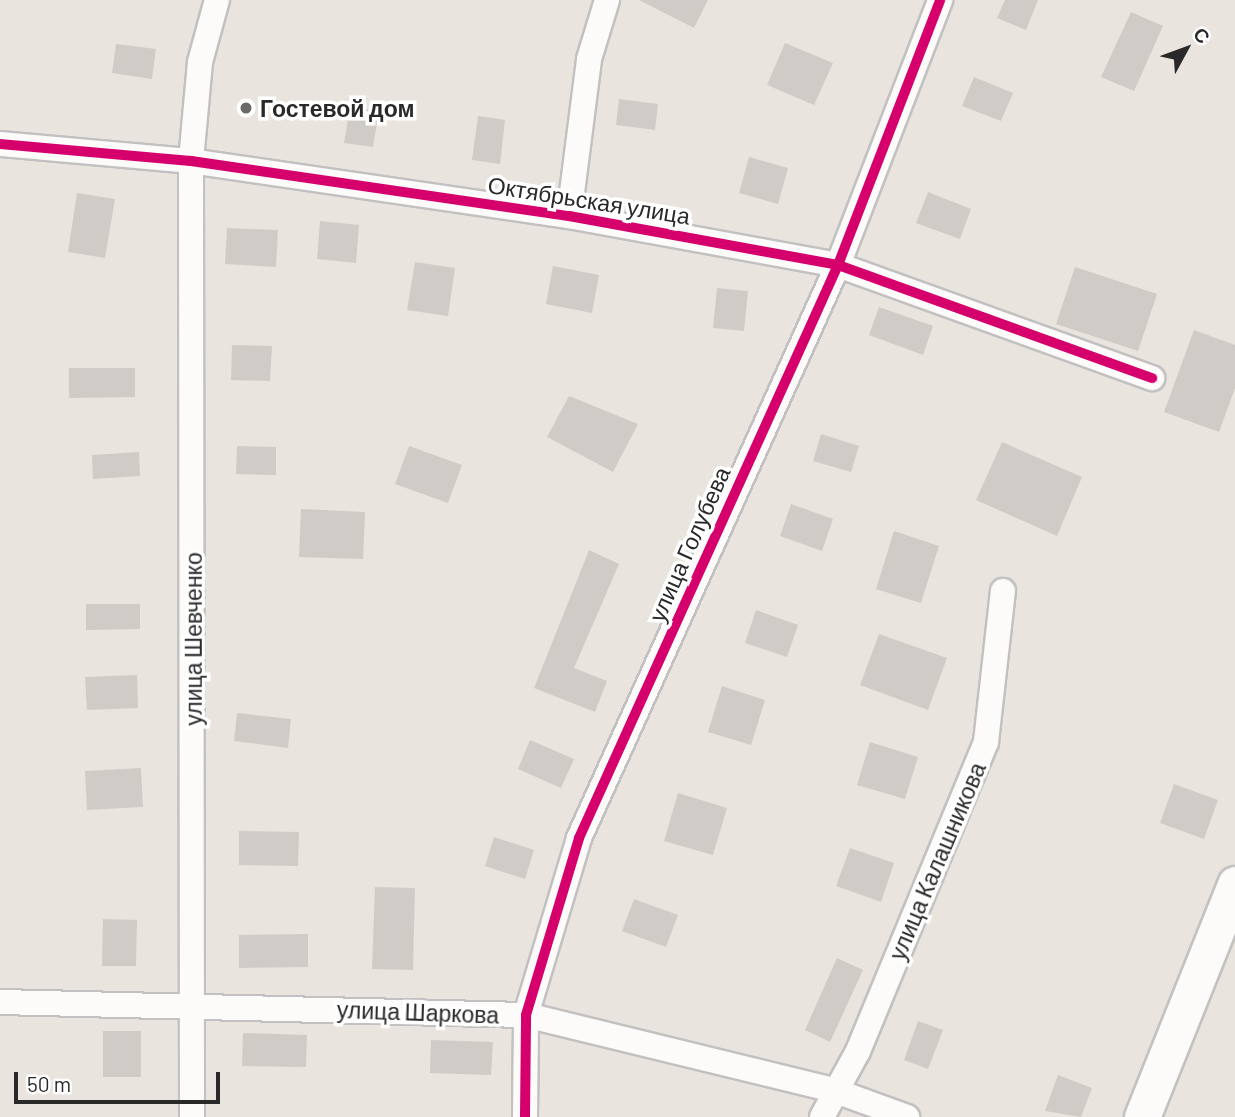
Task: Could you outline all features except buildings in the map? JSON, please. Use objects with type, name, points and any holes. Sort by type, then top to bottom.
[{"type":"main road","points":[[1142,1117],[1235,884]]},
{"type":"street","name":"улица Шевченко","points":[[192,1117],[195,1006],[191,161],[200,62],[217,0]]},
{"type":"street","points":[[569,216],[589,59],[607,0]]},
{"type":"street","name":"улица Голубева","points":[[525,1117],[526,1015],[579,838],[838,265],[940,0]]},
{"type":"street","name":"Октябрьская улица","points":[[0,144],[191,161],[569,216],[838,265],[1152,379]]},
{"type":"street","name":"улица Калашникова","points":[[822,1117],[833,1090],[858,1051],[986,742],[1003,591]]},
{"type":"street","name":"улица Шаркова","points":[[0,1002],[526,1015],[833,1090],[907,1117]]},
{"type":"cycle path","points":[[525,1117],[526,1015],[579,838],[838,265],[940,0]]},
{"type":"cycle path","points":[[0,144],[191,161],[569,216],[838,265],[1152,378]]},
{"type":"place","name":"Гостевой дом","points":[[246,108]]}]
